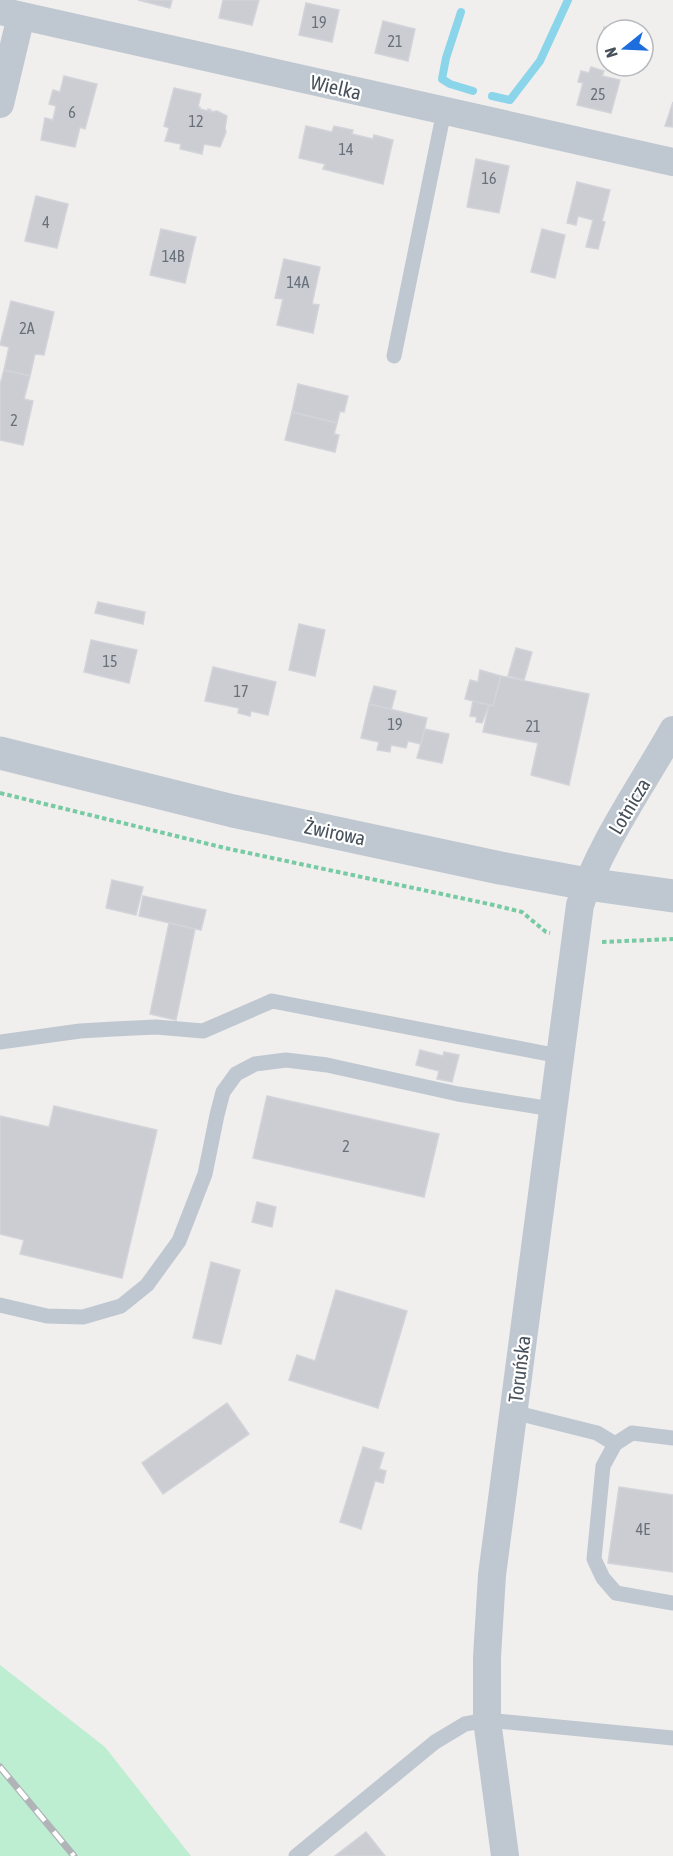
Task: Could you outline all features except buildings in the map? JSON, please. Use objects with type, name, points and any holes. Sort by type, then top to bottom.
[{"type":"street","points":[[0,104],[11,13]]},
{"type":"street","name":"Wielka","points":[[11,13],[673,162]]},
{"type":"street","name":"Lotnicza","points":[[587,884],[609,838],[673,730]]},
{"type":"street","name":"Żwirowa","points":[[0,753],[233,811],[500,868],[587,884],[673,896]]},
{"type":"street","name":"Toruńska","points":[[505,1856],[487,1720],[487,1657],[492,1575],[575,938],[580,905],[587,884]]},
{"type":"lane","points":[[394,356],[444,111]]},
{"type":"lane","points":[[0,1042],[80,1031],[125,1028],[156,1027],[203,1031],[272,1001],[559,1056]]},
{"type":"lane","points":[[0,1305],[47,1316],[83,1317],[121,1306],[147,1285],[179,1242],[205,1174],[223,1092],[236,1074],[255,1064],[286,1060],[327,1065],[458,1094],[552,1109]]},
{"type":"lane","points":[[513,1412],[597,1433],[615,1444]]},
{"type":"lane","points":[[673,1438],[632,1433],[615,1444],[603,1466],[594,1559],[603,1578],[616,1593],[673,1603]]},
{"type":"lane","points":[[296,1856],[435,1742],[465,1724],[487,1720],[673,1738]]},
{"type":"path","points":[[0,793],[225,848],[522,912],[546,932],[595,942],[673,939]]},
{"type":"green space","points":[[0,1665],[105,1747],[191,1856],[0,1856]]},
{"type":"waterway","points":[[492,96],[510,100],[540,61],[568,0]]},
{"type":"waterway","points":[[461,12],[446,58],[442,79],[473,91]]},
{"type":"railway","points":[[0,1767],[74,1856]]}]
